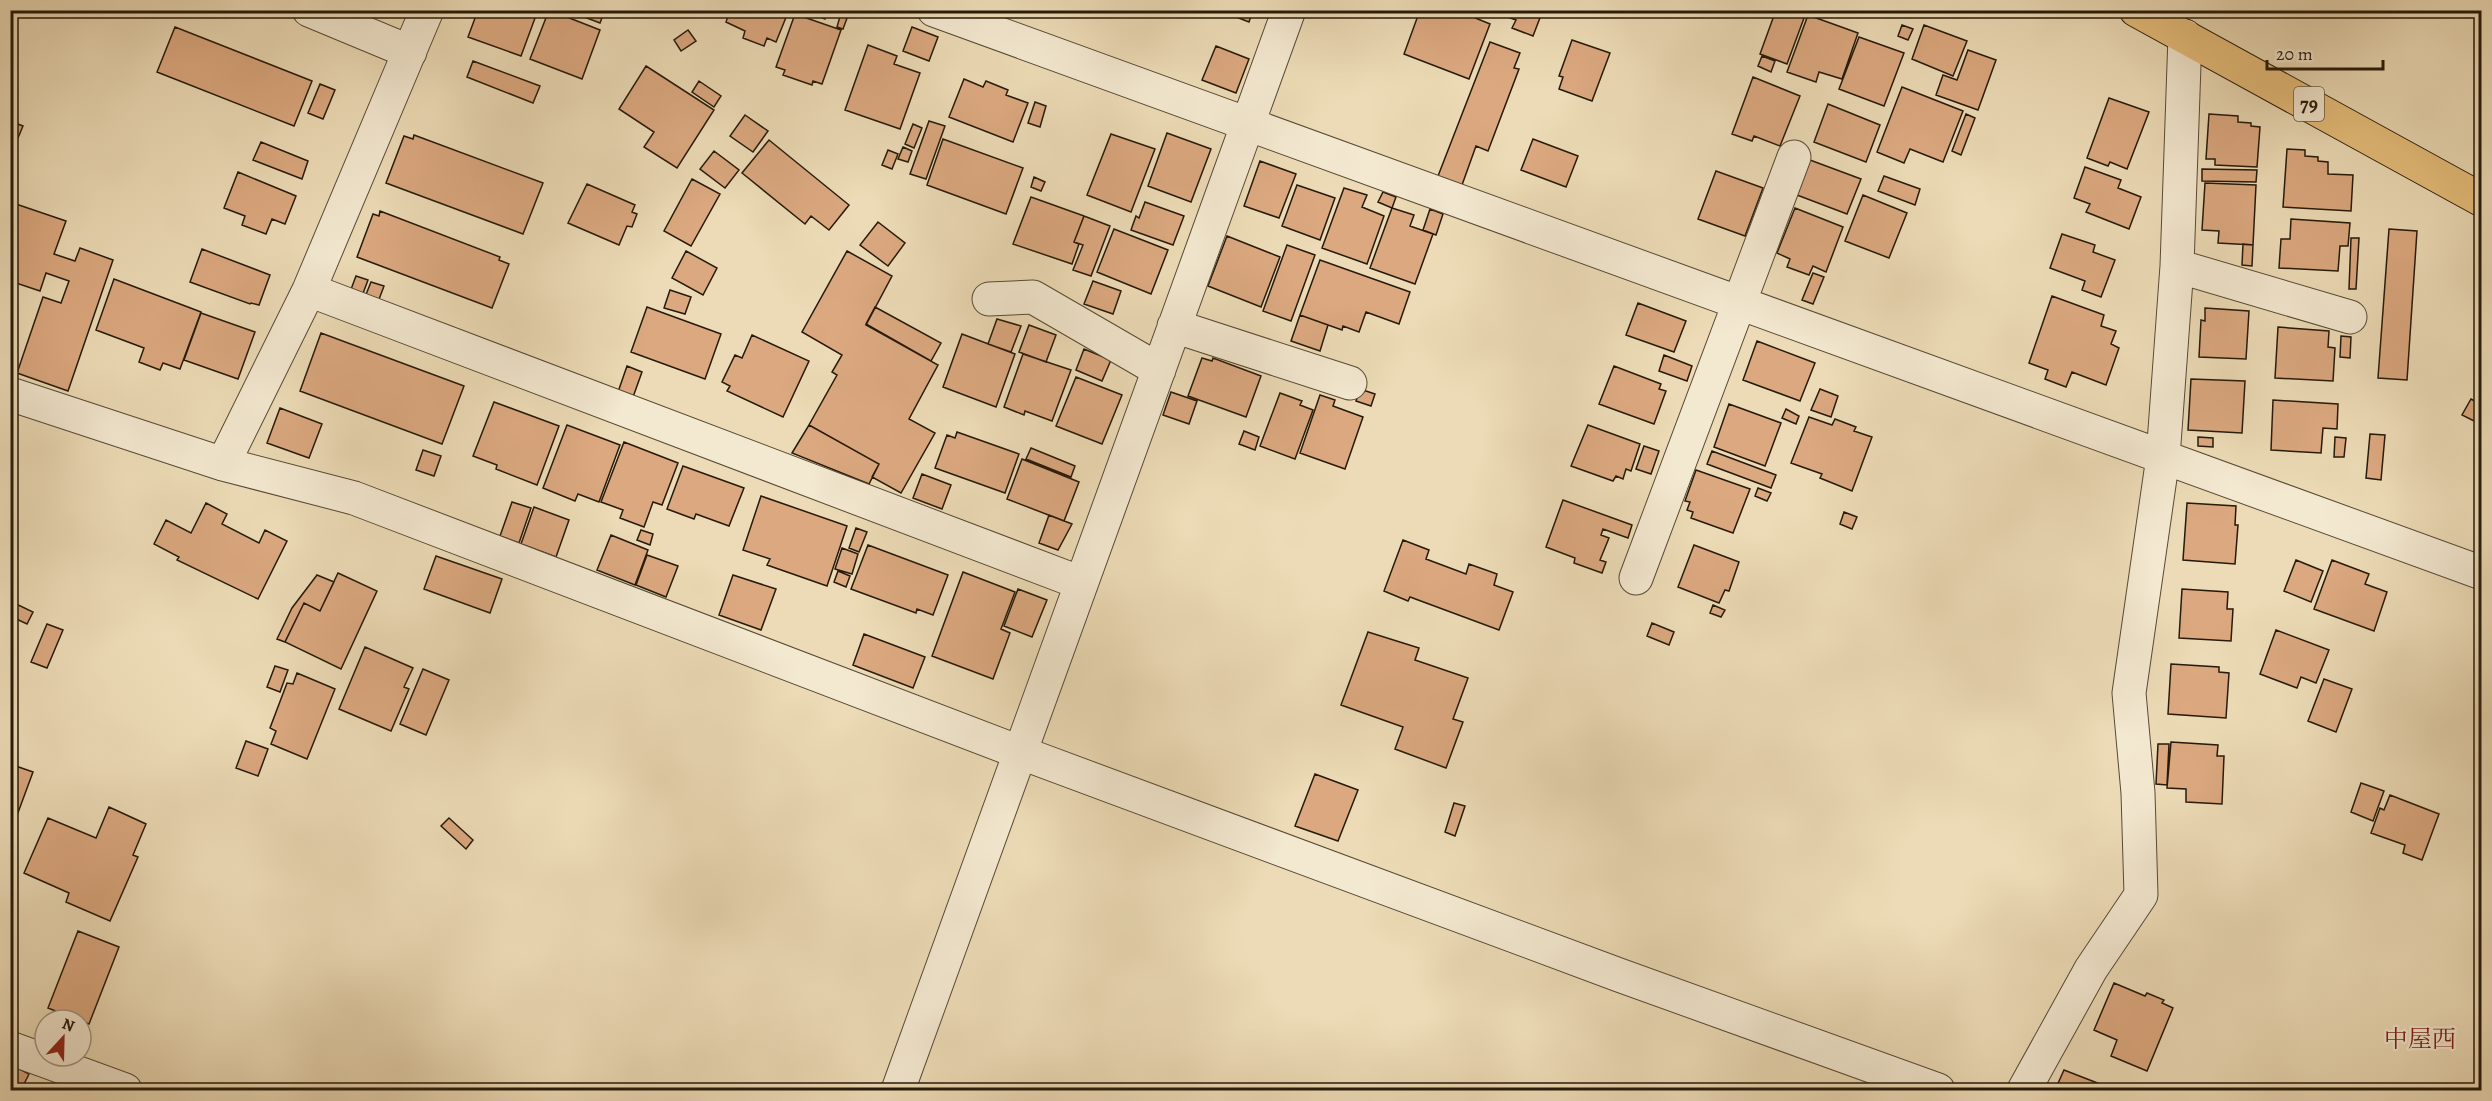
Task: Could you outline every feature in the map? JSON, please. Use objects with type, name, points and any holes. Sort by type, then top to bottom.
[{"type":"main road","name":"79","points":[[2136,10],[2481,200]]},
{"type":"street","points":[[309,10],[410,52]]},
{"type":"street","points":[[223,464],[309,291],[427,10]]},
{"type":"street","points":[[934,10],[2481,573]]},
{"type":"street","points":[[898,1090],[1289,10]]},
{"type":"street","points":[[2024,1090],[2091,969],[2141,895],[2138,793],[2129,693],[2163,458],[2177,266],[2185,36]]},
{"type":"street","points":[[1636,578],[1794,157]]},
{"type":"street","points":[[2177,266],[2350,317]]},
{"type":"street","points":[[309,291],[1081,583]]},
{"type":"street","points":[[989,299],[1033,297],[1159,370]]},
{"type":"street","points":[[1174,326],[1350,382]]},
{"type":"street","points":[[10,394],[223,464],[354,498],[1019,752],[1619,975],[1938,1090]]},
{"type":"street","points":[[10,1048],[125,1090]]},
{"type":"building","points":[[478,10],[538,10],[521,56],[468,37]]},
{"type":"building","points":[[549,10],[600,30],[582,79],[530,59]]},
{"type":"building","points":[[566,10],[605,10],[600,23]]},
{"type":"building","points":[[730,10],[789,10],[776,42],[767,38],[764,46],[743,38],[745,31],[726,22]]},
{"type":"building","points":[[803,10],[828,10],[825,19]]},
{"type":"building","points":[[838,10],[850,10],[843,29],[837,27],[841,13]]},
{"type":"building","points":[[1218,10],[1253,10],[1249,22]]},
{"type":"building","points":[[1420,10],[1456,10],[1490,24],[1469,79],[1404,54]]},
{"type":"building","points":[[1504,10],[1543,10],[1533,36],[1512,28],[1516,20],[1502,15]]},
{"type":"building","points":[[1776,10],[1807,10],[1787,64],[1760,54]]},
{"type":"building","points":[[795,14],[841,30],[822,84],[813,81],[812,85],[783,75],[785,70],[776,67]]},
{"type":"building","points":[[1808,15],[1858,33],[1842,79],[1819,72],[1816,82],[1787,72]]},
{"type":"building","points":[[1902,25],[1913,29],[1908,40],[1898,36]]},
{"type":"building","points":[[1924,25],[1967,41],[1953,76],[1912,59]]},
{"type":"building","points":[[175,27],[312,81],[294,126],[157,72]]},
{"type":"building","points":[[912,27],[938,37],[929,61],[903,51]]},
{"type":"building","points":[[688,30],[696,41],[681,51],[674,40]]},
{"type":"building","points":[[1859,37],[1904,53],[1884,106],[1839,89]]},
{"type":"building","points":[[1572,40],[1610,53],[1592,101],[1559,89],[1563,77],[1559,76]]},
{"type":"building","points":[[1490,42],[1520,53],[1514,68],[1519,69],[1488,151],[1476,146],[1462,185],[1438,176]]},
{"type":"building","points":[[868,45],[897,56],[894,64],[920,73],[900,129],[845,110]]},
{"type":"building","points":[[1216,46],[1249,59],[1236,93],[1202,80]]},
{"type":"building","points":[[1968,50],[1996,60],[1978,110],[1936,95],[1943,75],[1957,80]]},
{"type":"building","points":[[1762,56],[1775,61],[1771,72],[1758,66]]},
{"type":"building","points":[[473,61],[540,86],[533,103],[467,77]]},
{"type":"building","points":[[646,66],[714,110],[677,168],[644,147],[654,132],[619,109]]},
{"type":"building","points":[[1753,77],[1800,96],[1780,146],[1754,136],[1752,141],[1732,134]]},
{"type":"building","points":[[964,79],[983,87],[986,81],[1008,90],[1006,95],[1028,103],[1013,142],[949,117]]},
{"type":"building","points":[[699,81],[721,96],[714,107],[692,92]]},
{"type":"building","points":[[320,84],[335,90],[323,119],[308,113]]},
{"type":"building","points":[[1902,87],[1963,111],[1943,162],[1910,149],[1904,163],[1877,152]]},
{"type":"building","points":[[2109,98],[2149,112],[2127,169],[2110,162],[2108,166],[2087,158]]},
{"type":"building","points":[[1035,102],[1046,106],[1040,127],[1028,123]]},
{"type":"building","points":[[1828,104],[1880,125],[1866,162],[1814,142]]},
{"type":"building","points":[[1966,114],[1975,118],[1961,155],[1952,151]]},
{"type":"building","points":[[2209,114],[2238,116],[2238,122],[2251,123],[2251,126],[2260,127],[2257,167],[2215,165],[2215,159],[2206,159]]},
{"type":"building","points":[[745,115],[768,131],[753,152],[730,136]]},
{"type":"building","points":[[10,121],[23,126],[10,157]]},
{"type":"building","points":[[929,121],[945,126],[926,179],[910,174]]},
{"type":"building","points":[[913,124],[922,128],[914,148],[905,144]]},
{"type":"building","points":[[1167,133],[1211,149],[1191,202],[1148,186]]},
{"type":"building","points":[[1111,134],[1155,149],[1131,212],[1087,195]]},
{"type":"building","points":[[414,135],[543,183],[523,234],[386,183],[404,136],[413,139]]},
{"type":"building","points":[[943,139],[1023,168],[1006,214],[927,185]]},
{"type":"building","points":[[1533,139],[1578,156],[1566,187],[1521,170]]},
{"type":"building","points":[[769,140],[849,205],[829,230],[811,216],[805,224],[742,173]]},
{"type":"building","points":[[261,142],[308,161],[302,179],[253,160]]},
{"type":"building","points":[[903,147],[912,151],[908,162],[898,159]]},
{"type":"building","points":[[2287,149],[2305,150],[2305,156],[2318,157],[2318,161],[2328,162],[2328,174],[2353,175],[2351,211],[2283,207]]},
{"type":"building","points":[[888,150],[898,154],[892,169],[882,165]]},
{"type":"building","points":[[714,151],[739,170],[725,188],[700,169]]},
{"type":"building","points":[[1810,160],[1861,179],[1847,214],[1797,195]]},
{"type":"building","points":[[1260,161],[1296,174],[1279,218],[1244,206]]},
{"type":"building","points":[[2085,167],[2121,180],[2118,188],[2141,197],[2129,229],[2086,212],[2090,204],[2074,198]]},
{"type":"building","points":[[2202,169],[2257,170],[2256,182],[2202,181]]},
{"type":"building","points":[[1716,171],[1763,188],[1745,236],[1698,219]]},
{"type":"building","points":[[238,172],[296,196],[285,224],[272,219],[266,234],[242,225],[245,216],[224,208]]},
{"type":"building","points":[[1884,176],[1920,189],[1915,205],[1878,191]]},
{"type":"building","points":[[1034,177],[1045,182],[1041,191],[1031,187]]},
{"type":"building","points":[[692,179],[720,194],[691,246],[664,231]]},
{"type":"building","points":[[2205,183],[2256,185],[2253,245],[2218,243],[2219,231],[2202,230]]},
{"type":"building","points":[[587,184],[635,205],[632,212],[637,214],[632,227],[627,226],[619,245],[568,223]]},
{"type":"building","points":[[1297,185],[1335,198],[1320,240],[1282,226]]},
{"type":"building","points":[[1344,188],[1367,195],[1362,207],[1384,216],[1367,264],[1322,248]]},
{"type":"building","points":[[1383,192],[1396,197],[1392,208],[1378,202]]},
{"type":"building","points":[[1863,195],[1907,213],[1889,258],[1845,241]]},
{"type":"building","points":[[1031,197],[1084,216],[1074,242],[1079,244],[1072,264],[1013,244]]},
{"type":"building","points":[[10,202],[66,221],[54,254],[75,261],[80,248],[113,260],[68,391],[17,373],[43,297],[61,303],[69,281],[46,273],[40,291],[10,281]]},
{"type":"building","points":[[1145,202],[1184,216],[1173,245],[1131,230]]},
{"type":"building","points":[[1392,208],[1414,215],[1410,226],[1433,234],[1415,284],[1370,268]]},
{"type":"building","points":[[1795,208],[1843,227],[1826,272],[1813,266],[1809,275],[1787,267],[1790,259],[1777,253]]},
{"type":"building","points":[[1430,209],[1443,214],[1436,235],[1423,230]]},
{"type":"building","points":[[380,211],[500,257],[499,260],[509,264],[492,308],[357,257],[373,214],[379,216]]},
{"type":"building","points":[[1084,216],[1110,226],[1091,276],[1073,270],[1083,245],[1074,242]]},
{"type":"building","points":[[2291,219],[2350,223],[2348,246],[2340,246],[2338,271],[2279,268],[2281,239],[2290,239]]},
{"type":"building","points":[[878,222],[905,243],[888,266],[860,245]]},
{"type":"building","points":[[1114,229],[1168,250],[1151,294],[1097,272]]},
{"type":"building","points":[[2389,229],[2417,231],[2407,380],[2378,378]]},
{"type":"building","points":[[2062,234],[2095,245],[2093,252],[2115,260],[2101,297],[2082,290],[2085,281],[2050,268]]},
{"type":"building","points":[[1227,236],[1280,257],[1261,307],[1208,286]]},
{"type":"building","points":[[2351,238],[2359,238],[2356,289],[2349,289]]},
{"type":"building","points":[[2243,244],[2253,245],[2252,266],[2242,265]]},
{"type":"building","points":[[1287,245],[1315,255],[1291,321],[1263,311]]},
{"type":"building","points":[[202,249],[270,275],[259,305],[250,304],[190,282]]},
{"type":"building","points":[[686,251],[717,268],[703,295],[672,278]]},
{"type":"building","points":[[847,251],[892,276],[866,325],[938,365],[909,419],[935,433],[901,493],[872,477],[879,464],[809,425],[837,375],[832,372],[842,355],[802,332]]},
{"type":"building","points":[[1320,260],[1410,292],[1399,324],[1366,312],[1359,332],[1343,326],[1342,330],[1300,315]]},
{"type":"building","points":[[1813,273],[1824,277],[1813,304],[1802,300]]},
{"type":"building","points":[[356,276],[368,280],[362,296],[350,292]]},
{"type":"building","points":[[114,279],[201,312],[180,369],[163,363],[160,370],[139,362],[144,348],[96,330]]},
{"type":"building","points":[[1093,281],[1121,291],[1113,314],[1084,304]]},
{"type":"building","points":[[371,282],[384,286],[378,302],[365,297]]},
{"type":"building","points":[[670,290],[691,297],[685,314],[664,308]]},
{"type":"building","points":[[2052,296],[2104,315],[2101,326],[2116,331],[2111,344],[2119,348],[2106,385],[2072,372],[2066,387],[2045,379],[2048,370],[2029,363]]},
{"type":"building","points":[[1638,303],[1686,321],[1674,352],[1626,335]]},
{"type":"building","points":[[647,307],[721,334],[705,379],[631,352]]},
{"type":"building","points":[[875,307],[941,343],[931,361],[866,324]]},
{"type":"building","points":[[2205,308],[2249,311],[2246,359],[2199,357],[2201,320],[2205,321]]},
{"type":"building","points":[[201,313],[255,332],[238,379],[184,360]]},
{"type":"building","points":[[1300,315],[1328,325],[1320,351],[1291,341]]},
{"type":"building","points":[[997,319],[1021,326],[1011,352],[988,344]]},
{"type":"building","points":[[1029,325],[1056,335],[1046,362],[1019,352]]},
{"type":"building","points":[[2278,327],[2329,331],[2328,347],[2335,348],[2333,381],[2275,378]]},
{"type":"building","points":[[321,333],[464,386],[442,444],[300,391]]},
{"type":"building","points":[[962,334],[1015,354],[996,407],[943,387]]},
{"type":"building","points":[[752,335],[809,361],[783,417],[727,391],[730,386],[722,382],[735,355],[742,358]]},
{"type":"building","points":[[2341,336],[2351,337],[2350,358],[2340,357]]},
{"type":"building","points":[[1757,341],[1815,363],[1800,401],[1743,380]]},
{"type":"building","points":[[1084,349],[1111,360],[1102,381],[1076,370]]},
{"type":"building","points":[[1023,354],[1071,370],[1052,421],[1025,411],[1024,415],[1004,407]]},
{"type":"building","points":[[1664,355],[1692,366],[1687,381],[1659,371]]},
{"type":"building","points":[[1202,358],[1212,361],[1213,358],[1261,376],[1246,417],[1188,396]]},
{"type":"building","points":[[627,366],[642,372],[633,397],[618,392]]},
{"type":"building","points":[[1614,366],[1661,384],[1659,389],[1666,391],[1654,424],[1599,404]]},
{"type":"building","points":[[1076,377],[1122,395],[1102,444],[1056,426]]},
{"type":"building","points":[[2191,379],[2245,381],[2242,433],[2188,430]]},
{"type":"building","points":[[1360,389],[1375,394],[1371,406],[1356,401]]},
{"type":"building","points":[[1820,389],[1838,396],[1831,417],[1811,410]]},
{"type":"building","points":[[1171,392],[1197,401],[1189,424],[1163,415]]},
{"type":"building","points":[[1280,393],[1302,401],[1300,405],[1313,410],[1295,459],[1260,446]]},
{"type":"building","points":[[1320,395],[1335,400],[1333,406],[1363,417],[1345,469],[1300,453]]},
{"type":"building","points":[[2471,399],[2482,405],[2482,425],[2462,415]]},
{"type":"building","points":[[2273,400],[2338,404],[2337,429],[2323,428],[2321,453],[2271,450]]},
{"type":"building","points":[[494,402],[559,426],[537,485],[496,469],[497,465],[473,456]]},
{"type":"building","points":[[1729,404],[1781,423],[1765,466],[1714,447]]},
{"type":"building","points":[[280,408],[322,424],[309,458],[267,443]]},
{"type":"building","points":[[1786,409],[1799,416],[1796,424],[1782,418]]},
{"type":"building","points":[[1809,417],[1832,425],[1835,419],[1856,427],[1854,431],[1872,437],[1852,491],[1820,478],[1822,474],[1791,463]]},
{"type":"building","points":[[567,425],[620,445],[599,502],[578,494],[575,501],[543,488]]},
{"type":"building","points":[[809,425],[879,464],[869,484],[792,453]]},
{"type":"building","points":[[1588,425],[1640,444],[1631,471],[1626,469],[1623,479],[1616,476],[1613,481],[1571,466]]},
{"type":"building","points":[[1244,431],[1259,437],[1255,450],[1239,444]]},
{"type":"building","points":[[957,432],[1019,454],[1005,493],[935,468],[947,435],[955,438]]},
{"type":"building","points":[[2370,434],[2385,435],[2381,480],[2366,478]]},
{"type":"building","points":[[2198,437],[2213,438],[2213,447],[2198,446]]},
{"type":"building","points":[[2335,437],[2346,438],[2344,457],[2334,457]]},
{"type":"building","points":[[624,442],[678,463],[662,505],[653,502],[644,527],[620,518],[623,510],[601,502]]},
{"type":"building","points":[[1644,446],[1659,451],[1651,474],[1636,469]]},
{"type":"building","points":[[1031,448],[1075,466],[1071,477],[1026,459]]},
{"type":"building","points":[[423,450],[441,456],[434,476],[416,470]]},
{"type":"building","points":[[1712,451],[1776,475],[1771,488],[1707,464]]},
{"type":"building","points":[[1022,459],[1079,482],[1064,521],[1007,499]]},
{"type":"building","points":[[683,466],[744,488],[729,526],[696,514],[694,519],[667,509]]},
{"type":"building","points":[[1696,470],[1750,489],[1733,533],[1691,518],[1693,512],[1687,510],[1690,502],[1685,501]]},
{"type":"building","points":[[922,474],[951,485],[942,509],[913,498]]},
{"type":"building","points":[[1758,488],[1771,493],[1767,501],[1755,496]]},
{"type":"building","points":[[761,496],[847,526],[827,586],[767,565],[770,559],[743,550]]},
{"type":"building","points":[[1563,500],[1632,525],[1628,538],[1603,529],[1601,535],[1609,538],[1600,560],[1606,562],[1602,573],[1574,563],[1575,558],[1546,547]]},
{"type":"building","points":[[512,502],[531,508],[519,543],[500,536]]},
{"type":"building","points":[[206,503],[227,514],[222,524],[259,543],[265,530],[287,541],[258,599],[177,560],[179,557],[154,544],[166,520],[191,533]]},
{"type":"building","points":[[2187,503],[2236,506],[2235,525],[2238,525],[2235,564],[2183,560]]},
{"type":"building","points":[[534,507],[569,520],[556,557],[521,544]]},
{"type":"building","points":[[1844,512],[1857,517],[1852,529],[1840,524]]},
{"type":"building","points":[[1049,515],[1072,524],[1058,550],[1039,543]]},
{"type":"building","points":[[856,528],[867,532],[859,552],[849,548]]},
{"type":"building","points":[[641,530],[653,534],[650,545],[637,540]]},
{"type":"building","points":[[611,535],[648,550],[635,585],[597,570]]},
{"type":"building","points":[[1403,540],[1429,550],[1426,559],[1466,574],[1469,564],[1497,574],[1494,585],[1513,592],[1499,630],[1410,597],[1408,601],[1384,591]]},
{"type":"building","points":[[868,545],[948,575],[933,615],[917,609],[916,613],[851,589]]},
{"type":"building","points":[[1694,545],[1739,562],[1729,591],[1725,590],[1719,603],[1678,587]]},
{"type":"building","points":[[842,548],[858,554],[852,574],[835,569]]},
{"type":"building","points":[[647,555],[678,566],[666,597],[636,585]]},
{"type":"building","points":[[436,556],[502,579],[490,613],[424,589]]},
{"type":"building","points":[[2296,560],[2323,571],[2311,602],[2284,591]]},
{"type":"building","points":[[2332,560],[2369,574],[2365,584],[2387,592],[2374,631],[2314,609]]},
{"type":"building","points":[[838,571],[850,576],[846,587],[834,582]]},
{"type":"building","points":[[963,572],[1015,592],[1001,629],[1010,633],[993,679],[932,656]]},
{"type":"building","points":[[338,573],[377,591],[341,669],[285,642],[304,603],[320,611]]},
{"type":"building","points":[[317,575],[334,582],[320,611],[304,603],[285,642],[277,639],[292,608]]},
{"type":"building","points":[[733,575],[776,589],[761,630],[719,615]]},
{"type":"building","points":[[1018,589],[1047,600],[1032,637],[1004,626]]},
{"type":"building","points":[[2182,589],[2228,592],[2227,609],[2233,609],[2231,641],[2179,638]]},
{"type":"building","points":[[10,601],[33,612],[27,624],[10,616]]},
{"type":"building","points":[[1713,605],[1725,610],[1721,617],[1710,613]]},
{"type":"building","points":[[1652,623],[1674,632],[1669,645],[1647,636]]},
{"type":"building","points":[[47,624],[63,630],[47,668],[31,662]]},
{"type":"building","points":[[2276,630],[2329,650],[2316,683],[2301,677],[2297,688],[2260,674]]},
{"type":"building","points":[[1368,632],[1419,648],[1415,660],[1468,678],[1453,719],[1463,722],[1446,768],[1395,749],[1403,727],[1341,705]]},
{"type":"building","points":[[864,634],[925,657],[913,688],[853,665]]},
{"type":"building","points":[[365,647],[413,668],[404,687],[409,689],[391,731],[339,709]]},
{"type":"building","points":[[2171,664],[2219,667],[2219,672],[2229,673],[2226,718],[2168,714]]},
{"type":"building","points":[[275,666],[288,670],[280,692],[267,687]]},
{"type":"building","points":[[423,669],[449,680],[426,735],[400,724]]},
{"type":"building","points":[[297,673],[335,689],[307,759],[271,744],[276,731],[270,728],[287,683],[293,684]]},
{"type":"building","points":[[2324,679],[2352,689],[2336,732],[2308,721]]},
{"type":"building","points":[[246,741],[268,749],[258,776],[236,768]]},
{"type":"building","points":[[2171,742],[2218,745],[2217,756],[2224,756],[2222,804],[2186,802],[2186,789],[2167,788]]},
{"type":"building","points":[[2158,744],[2169,744],[2167,785],[2156,784]]},
{"type":"building","points":[[10,764],[33,772],[12,829],[10,828]]},
{"type":"building","points":[[1315,774],[1358,790],[1338,841],[1295,826]]},
{"type":"building","points":[[2361,783],[2384,791],[2373,821],[2351,812]]},
{"type":"building","points":[[2390,795],[2439,814],[2422,860],[2403,853],[2405,845],[2371,833],[2380,808],[2384,810]]},
{"type":"building","points":[[1454,803],[1465,806],[1455,836],[1445,832]]},
{"type":"building","points":[[109,807],[146,824],[133,855],[138,857],[110,921],[66,902],[69,893],[24,873],[48,818],[96,838]]},
{"type":"building","points":[[449,818],[473,840],[466,849],[441,826]]},
{"type":"building","points":[[78,931],[119,947],[93,1014],[93,1008],[48,1008]]},
{"type":"building","points":[[2114,983],[2145,996],[2147,993],[2164,1000],[2162,1003],[2173,1008],[2147,1071],[2111,1056],[2117,1040],[2094,1030]]},
{"type":"building","points":[[10,1064],[29,1074],[21,1090],[10,1090]]},
{"type":"building","points":[[2064,1070],[2100,1084],[2098,1090],[2055,1090]]},
{"type":"district","name":"中屋西","points":[[2420,1039]]}]
